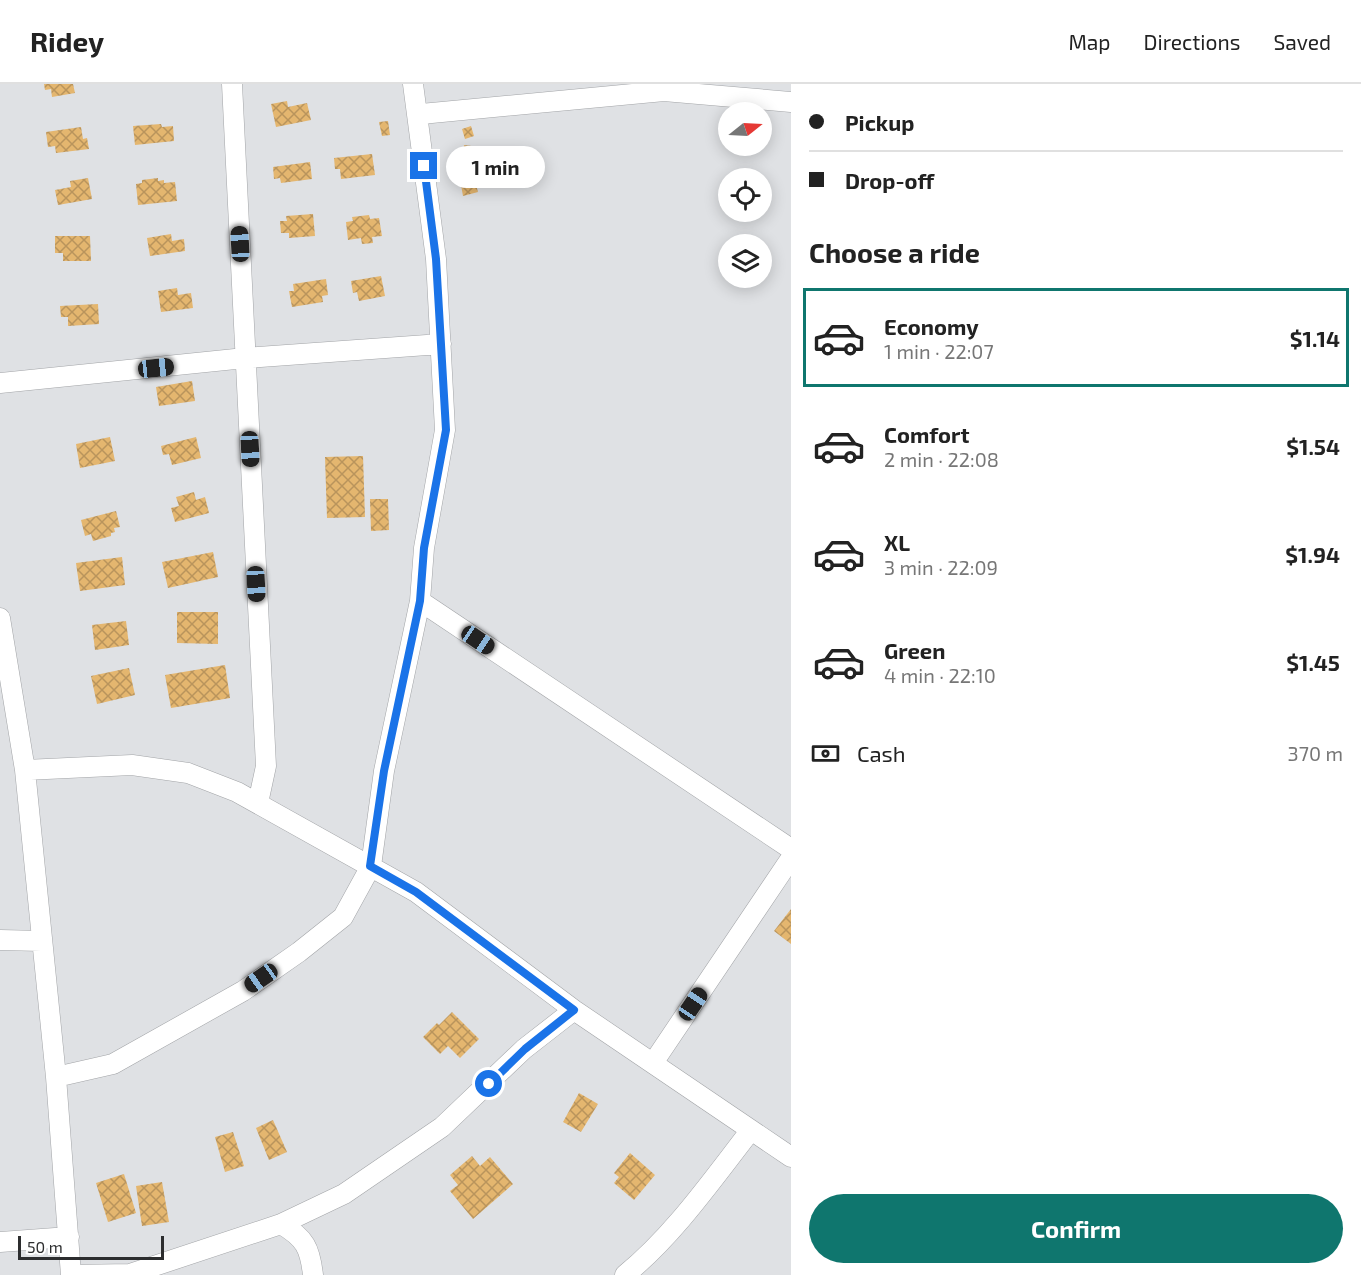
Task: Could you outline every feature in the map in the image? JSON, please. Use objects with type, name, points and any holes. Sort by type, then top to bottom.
[{"type":"street","points":[[231,84],[266,766],[258,803]]},
{"type":"street","points":[[56,1077],[113,1064],[243,991],[343,918],[370,866],[384,771],[420,601],[424,548],[446,430],[436,259],[413,84]]},
{"type":"street","points":[[418,119],[421,114],[664,91],[791,102]]},
{"type":"street","points":[[0,383],[245,358],[441,344]]},
{"type":"street","points":[[420,601],[791,849]]},
{"type":"street","points":[[0,618],[25,770],[56,1077],[71,1275],[130,1274],[281,1224],[344,1194],[442,1127],[525,1049],[574,1010]]},
{"type":"street","points":[[25,770],[132,765],[188,773],[237,792],[416,892],[574,1010],[791,1157]]},
{"type":"street","points":[[652,1063],[791,858]]},
{"type":"street","points":[[0,940],[42,940]]},
{"type":"street","points":[[625,1275],[646,1257],[701,1194],[751,1130]]},
{"type":"street","points":[[281,1224],[300,1237],[309,1248],[314,1275]]},
{"type":"street","points":[[0,1242],[69,1237]]},
{"type":"building","points":[[44,84],[73,84],[75,93],[52,97],[51,89],[45,90]]},
{"type":"building","points":[[287,101],[288,107],[307,103],[311,120],[276,127],[271,104]]},
{"type":"building","points":[[388,121],[390,135],[382,136],[379,122]]},
{"type":"building","points":[[161,124],[162,127],[173,126],[174,141],[135,145],[133,126]]},
{"type":"building","points":[[471,126],[474,136],[465,139],[462,129]]},
{"type":"building","points":[[81,127],[83,139],[87,138],[89,149],[56,153],[55,146],[48,147],[46,132]]},
{"type":"building","points":[[464,145],[494,149],[490,182],[460,178]]},
{"type":"building","points":[[372,154],[375,175],[341,179],[340,169],[335,169],[334,158]]},
{"type":"building","points":[[310,162],[312,179],[281,183],[280,178],[274,179],[273,167]]},
{"type":"building","points":[[88,178],[92,199],[58,205],[55,190],[71,187],[70,181]]},
{"type":"building","points":[[158,178],[158,181],[164,180],[164,183],[175,182],[177,201],[138,205],[136,184],[142,183],[142,180]]},
{"type":"building","points":[[475,181],[478,192],[463,196],[461,185]]},
{"type":"building","points":[[313,214],[315,236],[289,238],[289,233],[281,233],[280,221],[287,221],[286,216]]},
{"type":"building","points":[[369,215],[370,219],[379,218],[382,236],[372,237],[373,243],[362,244],[361,238],[348,240],[346,222],[353,221],[352,217]]},
{"type":"building","points":[[171,234],[172,241],[184,239],[185,251],[150,256],[147,238]]},
{"type":"building","points":[[55,236],[90,236],[91,261],[63,261],[63,253],[55,253]]},
{"type":"building","points":[[381,276],[385,296],[359,301],[357,292],[353,293],[351,281]]},
{"type":"building","points":[[326,279],[328,295],[322,296],[323,302],[292,307],[289,291],[294,291],[293,284]]},
{"type":"building","points":[[177,288],[178,295],[191,293],[193,308],[161,312],[158,291]]},
{"type":"building","points":[[98,304],[99,324],[68,326],[68,317],[61,317],[60,306]]},
{"type":"building","points":[[192,381],[195,401],[159,406],[156,387]]},
{"type":"building","points":[[110,437],[115,461],[80,468],[76,444]]},
{"type":"building","points":[[196,437],[201,458],[172,465],[169,454],[163,455],[161,446]]},
{"type":"building","points":[[363,456],[365,517],[327,518],[325,457]]},
{"type":"building","points":[[194,492],[196,500],[205,497],[209,513],[175,522],[171,508],[179,506],[176,497]]},
{"type":"building","points":[[370,499],[388,499],[389,530],[371,531]]},
{"type":"building","points":[[116,511],[120,527],[114,528],[115,532],[111,533],[111,536],[93,541],[91,534],[85,536],[81,520]]},
{"type":"building","points":[[213,552],[218,577],[168,588],[162,562]]},
{"type":"building","points":[[122,557],[125,585],[80,591],[76,563]]},
{"type":"building","points":[[177,612],[218,612],[218,644],[177,643]]},
{"type":"building","points":[[126,621],[129,645],[95,650],[92,625]]},
{"type":"building","points":[[225,665],[230,698],[171,708],[165,675]]},
{"type":"building","points":[[129,668],[135,695],[97,704],[91,676]]},
{"type":"building","points":[[791,909],[791,944],[774,931]]},
{"type":"building","points":[[452,1012],[479,1039],[460,1058],[448,1046],[440,1054],[423,1037]]},
{"type":"building","points":[[579,1093],[598,1104],[581,1132],[563,1122]]},
{"type":"building","points":[[273,1120],[287,1152],[269,1160],[256,1128]]},
{"type":"building","points":[[233,1132],[244,1166],[225,1172],[215,1137]]},
{"type":"building","points":[[630,1153],[655,1175],[634,1200],[614,1183],[619,1177],[614,1173]]},
{"type":"building","points":[[472,1156],[480,1166],[490,1157],[513,1184],[473,1219],[450,1191],[458,1185],[450,1175]]},
{"type":"building","points":[[124,1174],[136,1213],[108,1222],[96,1183]]},
{"type":"building","points":[[162,1182],[169,1222],[142,1226],[136,1186]]},
{"type":"route","points":[[424,166],[436,259],[446,430],[424,548],[420,601],[384,771],[370,866],[416,892],[574,1010],[525,1049],[489,1084]]}]
